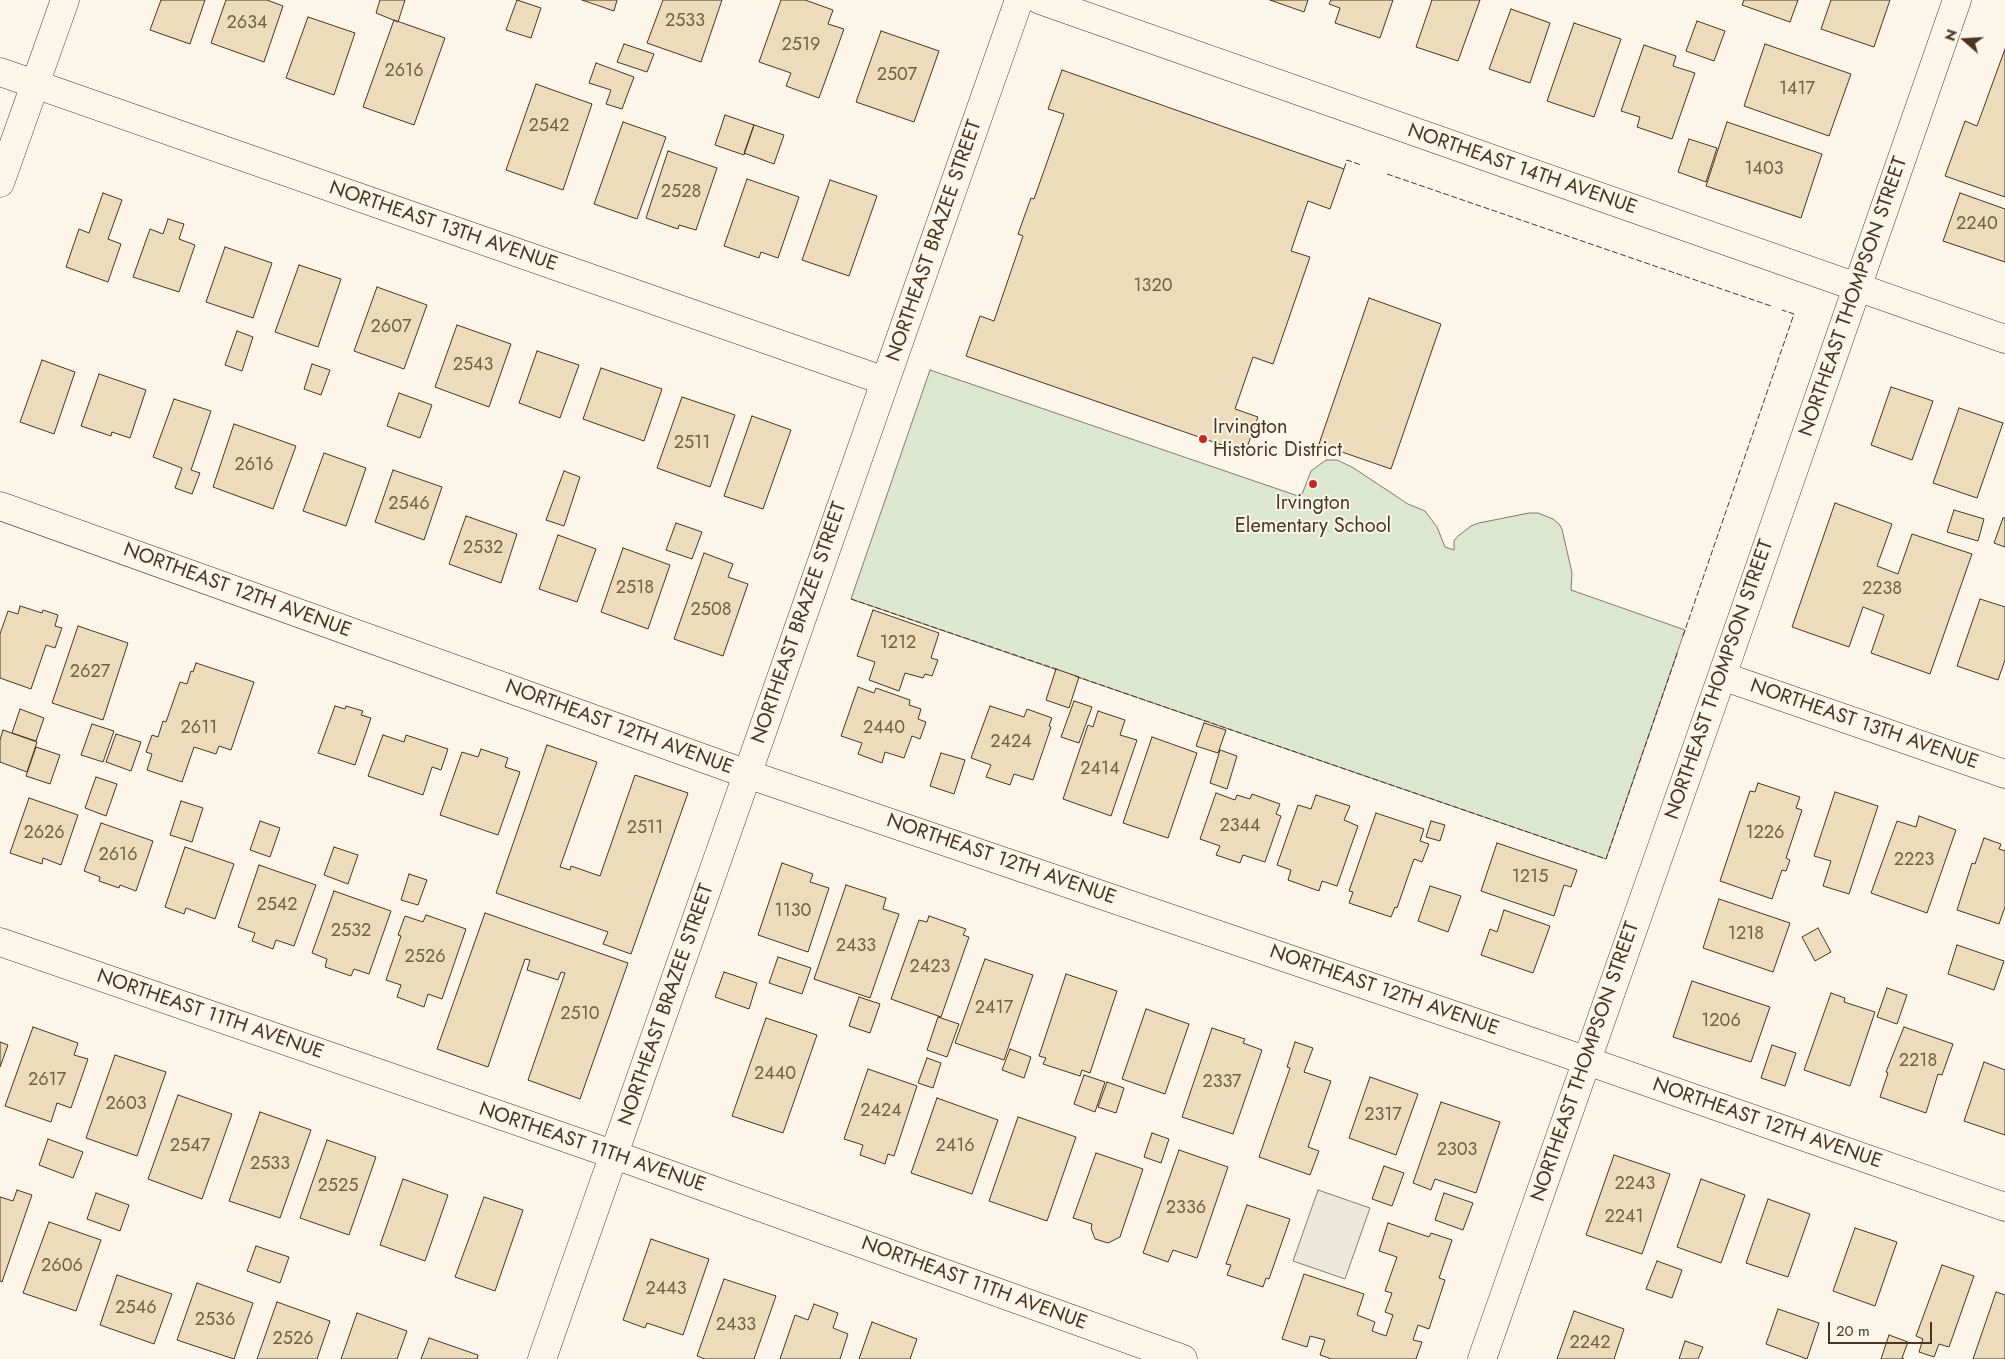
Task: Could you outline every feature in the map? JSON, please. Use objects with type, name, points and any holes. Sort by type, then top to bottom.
[{"type":"street","points":[[0,183],[65,0]]},
{"type":"street","name":"NORTHEAST BRAZEE STREET","points":[[542,1359],[1019,0]]},
{"type":"street","name":"NORTHEAST 14TH AVENUE","points":[[1040,0],[2005,339]]},
{"type":"street","name":"NORTHEAST THOMPSON STREET","points":[[1482,1359],[1957,0]]},
{"type":"street","name":"NORTHEAST 13TH AVENUE","points":[[0,72],[885,381]]},
{"type":"street","name":"NORTHEAST 12TH AVENUE","points":[[0,506],[748,774],[1587,1061],[2005,1207]]},
{"type":"street","name":"NORTHEAST 13TH AVENUE","points":[[1722,676],[2005,774]]},
{"type":"street","name":"NORTHEAST 11TH AVENUE","points":[[0,942],[615,1155],[1182,1359]]},
{"type":"green space","points":[[930,370],[1301,497],[1311,471],[1326,460],[1337,460],[1352,467],[1408,504],[1425,511],[1437,527],[1445,547],[1454,550],[1454,541],[1458,536],[1471,526],[1479,523],[1529,513],[1538,513],[1553,519],[1562,529],[1572,573],[1571,590],[1685,630],[1606,859],[851,599]]},
{"type":"shaded area","points":[[1318,1190],[1370,1208],[1345,1279],[1293,1261]]},
{"type":"building","points":[[161,0],[205,0],[190,44],[150,30]]},
{"type":"building","points":[[226,0],[267,0],[283,6],[264,62],[211,43]]},
{"type":"building","points":[[380,0],[405,0],[398,22],[376,13]]},
{"type":"building","points":[[517,0],[541,8],[531,38],[506,30]]},
{"type":"building","points":[[582,0],[617,0],[614,11]]},
{"type":"building","points":[[663,0],[722,0],[701,62],[647,43]]},
{"type":"building","points":[[781,0],[805,0],[833,10],[828,24],[844,29],[819,98],[786,86],[791,73],[759,62]]},
{"type":"building","points":[[1270,0],[1308,0],[1304,12]]},
{"type":"building","points":[[1331,0],[1393,0],[1380,38],[1335,23],[1340,8],[1329,4]]},
{"type":"building","points":[[1432,0],[1480,0],[1458,61],[1416,47]]},
{"type":"building","points":[[1744,0],[1798,0],[1790,22],[1742,5]]},
{"type":"building","points":[[1831,0],[1890,0],[1874,47],[1821,29]]},
{"type":"building","points":[[1511,9],[1550,23],[1530,83],[1489,69]]},
{"type":"building","points":[[308,17],[355,33],[334,95],[286,78]]},
{"type":"building","points":[[394,20],[445,38],[414,125],[363,107]]},
{"type":"building","points":[[1697,21],[1725,31],[1714,61],[1686,51]]},
{"type":"building","points":[[1574,23],[1621,39],[1594,117],[1547,101]]},
{"type":"building","points":[[881,31],[939,51],[914,122],[856,102]]},
{"type":"building","points":[[624,44],[654,54],[647,72],[617,62]]},
{"type":"building","points":[[1765,44],[1851,74],[1829,136],[1744,106]]},
{"type":"building","points":[[1644,45],[1676,56],[1673,66],[1695,73],[1672,139],[1637,127],[1640,117],[1621,111]]},
{"type":"building","points":[[2005,49],[2005,197],[1945,176],[1965,121],[1977,126]]},
{"type":"building","points":[[596,63],[634,77],[622,109],[606,104],[611,90],[589,83]]},
{"type":"building","points":[[1062,70],[1344,169],[1330,209],[1308,201],[1291,251],[1310,257],[1273,364],[1253,357],[1235,409],[1258,417],[1245,453],[966,356],[980,316],[994,321],[1023,236],[1018,234],[1031,198],[1034,199],[1064,114],[1048,109]]},
{"type":"building","points":[[536,84],[592,104],[563,190],[506,170]]},
{"type":"building","points":[[725,115],[754,125],[744,155],[715,145]]},
{"type":"building","points":[[623,122],[666,137],[637,219],[594,204]]},
{"type":"building","points":[[1727,122],[1822,154],[1801,218],[1706,186]]},
{"type":"building","points":[[754,125],[784,135],[774,164],[744,153]]},
{"type":"building","points":[[1689,139],[1717,148],[1706,182],[1678,172]]},
{"type":"building","points":[[668,151],[717,168],[696,230],[679,225],[678,229],[646,218]]},
{"type":"building","points":[[747,179],[799,197],[778,258],[761,252],[759,258],[724,246]]},
{"type":"building","points":[[830,180],[877,196],[849,276],[802,260]]},
{"type":"building","points":[[103,193],[122,200],[108,239],[121,244],[108,282],[66,267],[79,229],[89,233]]},
{"type":"building","points":[[1960,193],[2005,209],[2005,262],[1943,241]]},
{"type":"building","points":[[168,219],[184,224],[179,239],[195,245],[179,292],[133,277],[150,229],[163,234]]},
{"type":"building","points":[[225,247],[272,263],[253,318],[206,302]]},
{"type":"building","points":[[299,265],[341,279],[318,347],[275,332]]},
{"type":"building","points":[[377,287],[427,305],[404,369],[354,351]]},
{"type":"building","points":[[1369,298],[1441,324],[1391,469],[1319,444]]},
{"type":"building","points":[[457,325],[511,344],[489,407],[435,387]]},
{"type":"building","points":[[237,331],[253,337],[242,371],[225,365]]},
{"type":"building","points":[[537,351],[579,365],[560,418],[519,403]]},
{"type":"building","points":[[42,360],[75,372],[54,434],[20,422]]},
{"type":"building","points":[[312,364],[330,370],[321,395],[304,389]]},
{"type":"building","points":[[601,368],[662,389],[644,441],[583,419]]},
{"type":"building","points":[[99,374],[146,390],[130,438],[112,432],[111,436],[81,426]]},
{"type":"building","points":[[1891,387],[1933,401],[1912,460],[1871,445]]},
{"type":"building","points":[[399,393],[432,405],[420,438],[387,426]]},
{"type":"building","points":[[682,397],[735,415],[710,487],[657,468]]},
{"type":"building","points":[[174,399],[211,411],[191,470],[200,473],[192,494],[175,488],[182,468],[153,457]]},
{"type":"building","points":[[1959,408],[2003,423],[1977,498],[1933,483]]},
{"type":"building","points":[[752,416],[791,430],[763,509],[724,496]]},
{"type":"building","points":[[234,424],[296,446],[273,509],[213,487]]},
{"type":"building","points":[[324,453],[366,468],[346,526],[303,511]]},
{"type":"building","points":[[393,470],[442,487],[424,540],[375,522]]},
{"type":"building","points":[[564,471],[580,477],[564,526],[546,520]]},
{"type":"building","points":[[1835,503],[1892,524],[1877,566],[1898,574],[1912,534],[1972,554],[1930,674],[1871,653],[1884,615],[1863,607],[1849,647],[1792,627]]},
{"type":"building","points":[[1954,510],[1984,519],[1978,541],[1947,532]]},
{"type":"building","points":[[466,516],[517,534],[501,583],[449,564]]},
{"type":"building","points":[[2003,518],[2005,518],[2005,547],[1994,543]]},
{"type":"building","points":[[676,523],[702,532],[692,559],[666,550]]},
{"type":"building","points":[[558,535],[596,549],[577,602],[539,589]]},
{"type":"building","points":[[623,548],[670,565],[648,629],[601,612]]},
{"type":"building","points":[[704,553],[733,564],[728,577],[748,584],[723,656],[674,639]]},
{"type":"building","points":[[1980,599],[2005,607],[2005,660],[1998,680],[1957,666]]},
{"type":"building","points":[[20,606],[42,613],[43,610],[58,615],[55,626],[62,628],[55,648],[46,645],[31,689],[0,678],[0,634],[8,611],[18,614]]},
{"type":"building","points":[[873,610],[939,633],[931,658],[938,660],[932,676],[925,674],[923,678],[905,673],[899,691],[869,680],[875,662],[857,656]]},
{"type":"building","points":[[78,626],[128,643],[103,720],[52,703]]},
{"type":"building","points":[[196,663],[254,682],[231,750],[219,746],[216,754],[194,747],[182,782],[147,770],[152,754],[146,752],[152,735],[158,737],[163,721],[166,722],[180,682],[187,684]]},
{"type":"building","points":[[1056,669],[1079,677],[1069,708],[1046,700]]},
{"type":"building","points":[[858,687],[874,693],[876,688],[910,700],[909,705],[921,709],[918,719],[926,722],[920,739],[912,736],[904,758],[885,752],[882,763],[858,754],[862,743],[841,736]]},
{"type":"building","points":[[1074,701],[1092,707],[1079,743],[1061,737]]},
{"type":"building","points":[[335,706],[345,709],[346,706],[363,711],[361,715],[371,718],[355,765],[318,753]]},
{"type":"building","points":[[990,706],[1024,717],[1027,709],[1052,718],[1049,726],[1051,727],[1033,780],[1014,774],[1010,785],[986,777],[991,765],[971,758]]},
{"type":"building","points":[[20,709],[44,718],[36,741],[12,733]]},
{"type":"building","points":[[1098,711],[1125,720],[1120,735],[1137,740],[1111,816],[1063,799],[1088,725],[1093,727]]},
{"type":"building","points":[[1204,723],[1226,730],[1218,753],[1196,746]]},
{"type":"building","points":[[92,724],[114,731],[103,762],[81,755]]},
{"type":"building","points":[[3,730],[37,742],[27,772],[0,762],[0,740]]},
{"type":"building","points":[[116,734],[141,742],[131,771],[106,762]]},
{"type":"building","points":[[383,735],[404,742],[406,735],[448,749],[441,770],[432,767],[423,795],[368,776]]},
{"type":"building","points":[[1152,737],[1197,753],[1168,838],[1123,823]]},
{"type":"building","points":[[547,745],[597,762],[560,867],[570,870],[571,866],[600,876],[635,775],[688,793],[631,954],[603,944],[608,932],[496,893]]},
{"type":"building","points":[[36,747],[60,755],[50,784],[26,776]]},
{"type":"building","points":[[481,749],[508,758],[505,767],[520,772],[498,835],[440,815],[462,752],[478,757]]},
{"type":"building","points":[[1220,750],[1237,756],[1227,789],[1210,783]]},
{"type":"building","points":[[941,753],[965,760],[954,794],[930,786]]},
{"type":"building","points":[[96,777],[117,784],[106,816],[85,808]]},
{"type":"building","points":[[1758,783],[1800,797],[1796,808],[1802,810],[1786,858],[1790,860],[1786,871],[1782,870],[1772,899],[1720,881],[1750,791],[1755,792]]},
{"type":"building","points":[[1835,792],[1878,806],[1849,894],[1823,886],[1831,861],[1814,856]]},
{"type":"building","points":[[1216,793],[1235,800],[1237,795],[1250,799],[1252,794],[1280,804],[1276,814],[1281,816],[1265,862],[1243,855],[1240,863],[1216,855],[1220,846],[1200,839]]},
{"type":"building","points":[[1316,795],[1350,806],[1344,820],[1358,826],[1337,886],[1322,881],[1319,891],[1288,880],[1291,870],[1277,865],[1298,805],[1311,809]]},
{"type":"building","points":[[29,798],[78,815],[61,865],[43,858],[42,864],[10,853]]},
{"type":"building","points":[[181,801],[203,808],[192,842],[170,835]]},
{"type":"building","points":[[1376,813],[1424,829],[1420,841],[1429,844],[1422,862],[1414,859],[1397,908],[1395,907],[1391,917],[1349,903],[1353,892],[1349,891]]},
{"type":"building","points":[[1919,816],[1956,830],[1927,913],[1871,893],[1897,821],[1916,827]]},
{"type":"building","points":[[260,821],[280,828],[270,857],[250,850]]},
{"type":"building","points":[[1431,821],[1445,825],[1440,841],[1426,837]]},
{"type":"building","points":[[101,823],[153,841],[136,891],[120,885],[119,888],[99,881],[100,877],[84,871]]},
{"type":"building","points":[[1984,838],[2001,844],[1999,849],[2005,851],[2005,907],[1999,924],[1957,910],[1972,863],[1975,864]]},
{"type":"building","points":[[1497,843],[1577,870],[1571,887],[1564,885],[1554,916],[1481,891]]},
{"type":"building","points":[[185,847],[234,864],[215,919],[186,908],[184,914],[165,907]]},
{"type":"building","points":[[334,847],[358,855],[348,884],[324,875]]},
{"type":"building","points":[[782,863],[813,874],[810,882],[829,888],[808,952],[758,935]]},
{"type":"building","points":[[259,865],[316,885],[294,946],[276,940],[273,949],[252,941],[255,933],[238,927]]},
{"type":"building","points":[[409,874],[427,880],[418,905],[401,900]]},
{"type":"building","points":[[846,885],[886,898],[883,909],[899,914],[870,998],[814,979]]},
{"type":"building","points":[[1430,886],[1461,896],[1448,932],[1418,921]]},
{"type":"building","points":[[334,891],[391,911],[369,974],[354,969],[351,976],[325,967],[327,959],[312,953]]},
{"type":"building","points":[[1719,899],[1790,923],[1773,972],[1703,948]]},
{"type":"building","points":[[1504,910],[1550,926],[1533,973],[1481,955],[1490,929],[1497,932]]},
{"type":"building","points":[[485,913],[628,963],[580,1099],[528,1080],[565,973],[561,972],[558,980],[527,970],[530,960],[525,959],[488,1067],[437,1049]]},
{"type":"building","points":[[426,915],[466,929],[442,999],[428,994],[424,1007],[397,997],[401,985],[386,980],[401,936],[398,935],[405,916],[423,922]]},
{"type":"building","points":[[929,916],[966,929],[963,935],[969,937],[941,1017],[891,999],[919,920],[927,922]]},
{"type":"building","points":[[1818,928],[1831,952],[1815,961],[1802,937]]},
{"type":"building","points":[[1957,945],[2004,961],[1994,990],[1948,974]]},
{"type":"building","points":[[778,957],[811,968],[802,994],[769,983]]},
{"type":"building","points":[[985,959],[1033,975],[1004,1060],[955,1043]]},
{"type":"building","points":[[724,972],[757,983],[749,1009],[715,997]]},
{"type":"building","points":[[1066,974],[1117,991],[1090,1073],[1082,1070],[1080,1076],[1043,1064],[1046,1058],[1039,1056]]},
{"type":"building","points":[[1692,981],[1770,1007],[1751,1062],[1673,1037]]},
{"type":"building","points":[[1887,988],[1907,995],[1897,1024],[1877,1017]]},
{"type":"building","points":[[1831,993],[1845,998],[1844,1002],[1875,1012],[1850,1086],[1804,1070]]},
{"type":"building","points":[[859,997],[880,1004],[870,1033],[849,1026]]},
{"type":"building","points":[[1146,1009],[1189,1024],[1165,1094],[1122,1079]]},
{"type":"building","points":[[938,1017],[959,1024],[947,1057],[927,1050]]},
{"type":"building","points":[[766,1018],[817,1035],[783,1133],[732,1116]]},
{"type":"building","points":[[33,1027],[78,1043],[74,1055],[88,1059],[71,1108],[57,1103],[51,1122],[5,1106]]},
{"type":"building","points":[[1904,1027],[1953,1044],[1942,1075],[1938,1074],[1926,1113],[1880,1097],[1888,1073],[1886,1072]]},
{"type":"building","points":[[1212,1028],[1245,1039],[1243,1043],[1262,1050],[1233,1134],[1182,1117]]},
{"type":"building","points":[[0,1042],[8,1045],[0,1067]]},
{"type":"building","points":[[1295,1042],[1313,1048],[1304,1072],[1331,1081],[1308,1147],[1319,1151],[1310,1175],[1259,1157],[1290,1068],[1287,1067]]},
{"type":"building","points":[[1772,1045],[1796,1053],[1785,1086],[1761,1078]]},
{"type":"building","points":[[1010,1049],[1031,1057],[1024,1078],[1002,1070]]},
{"type":"building","points":[[115,1055],[166,1072],[137,1156],[86,1138]]},
{"type":"building","points":[[927,1058],[941,1063],[933,1088],[918,1083]]},
{"type":"building","points":[[1984,1062],[2005,1070],[2005,1135],[1964,1121]]},
{"type":"building","points":[[868,1069],[917,1086],[894,1156],[888,1154],[885,1164],[860,1155],[863,1145],[844,1139]]},
{"type":"building","points":[[1084,1075],[1105,1082],[1095,1112],[1074,1104]]},
{"type":"building","points":[[1370,1077],[1418,1094],[1396,1155],[1349,1138]]},
{"type":"building","points":[[1107,1082],[1124,1088],[1116,1113],[1098,1107]]},
{"type":"building","points":[[178,1095],[232,1114],[202,1199],[148,1179]]},
{"type":"building","points":[[937,1098],[998,1120],[972,1194],[911,1173]]},
{"type":"building","points":[[1441,1102],[1500,1122],[1476,1193],[1435,1179],[1431,1190],[1413,1183]]},
{"type":"building","points":[[260,1112],[311,1130],[280,1218],[229,1201]]},
{"type":"building","points":[[1018,1117],[1076,1137],[1047,1221],[989,1201]]},
{"type":"building","points":[[1152,1133],[1169,1139],[1161,1163],[1144,1157]]},
{"type":"building","points":[[48,1139],[83,1152],[73,1178],[39,1165]]},
{"type":"building","points":[[327,1140],[376,1157],[349,1235],[300,1218]]},
{"type":"building","points":[[1179,1150],[1228,1167],[1197,1258],[1173,1250],[1168,1262],[1143,1253]]},
{"type":"building","points":[[1096,1153],[1143,1169],[1120,1237],[1108,1243],[1095,1239],[1091,1228],[1092,1224],[1073,1218]]},
{"type":"building","points":[[1614,1155],[1670,1174],[1642,1254],[1586,1235]]},
{"type":"building","points":[[1384,1166],[1404,1173],[1392,1206],[1372,1199]]},
{"type":"building","points":[[403,1179],[448,1195],[425,1261],[380,1245]]},
{"type":"building","points":[[1701,1179],[1745,1195],[1721,1263],[1677,1247]]},
{"type":"building","points":[[17,1190],[32,1195],[2,1282],[0,1281],[0,1197],[13,1201]]},
{"type":"building","points":[[96,1193],[129,1205],[120,1231],[87,1219]]},
{"type":"building","points":[[1444,1193],[1473,1203],[1463,1230],[1435,1220]]},
{"type":"building","points":[[484,1197],[523,1210],[495,1291],[455,1277]]},
{"type":"building","points":[[1768,1199],[1810,1214],[1788,1277],[1746,1263]]},
{"type":"building","points":[[1247,1205],[1290,1219],[1269,1279],[1266,1278],[1263,1287],[1227,1275],[1231,1265],[1226,1264]]},
{"type":"building","points":[[49,1222],[101,1240],[76,1311],[23,1293]]},
{"type":"building","points":[[1388,1223],[1429,1237],[1431,1233],[1452,1240],[1439,1278],[1445,1280],[1429,1329],[1418,1325],[1413,1340],[1422,1342],[1416,1359],[1332,1359],[1320,1355],[1325,1340],[1310,1336],[1307,1347],[1282,1339],[1304,1274],[1364,1294],[1357,1315],[1375,1322],[1372,1331],[1386,1336],[1393,1315],[1385,1312],[1392,1293],[1385,1291],[1397,1257],[1379,1251]]},
{"type":"building","points":[[1855,1228],[1897,1242],[1875,1306],[1833,1291]]},
{"type":"building","points":[[651,1239],[709,1259],[683,1335],[647,1323],[645,1328],[623,1320]]},
{"type":"building","points":[[256,1246],[289,1257],[280,1283],[247,1271]]},
{"type":"building","points":[[1657,1261],[1682,1270],[1672,1298],[1646,1289]]},
{"type":"building","points":[[1942,1265],[1974,1276],[1949,1347],[1939,1344],[1934,1357],[1919,1352],[1923,1339],[1916,1336]]},
{"type":"building","points":[[117,1275],[172,1294],[154,1344],[100,1325]]},
{"type":"building","points":[[724,1279],[776,1296],[754,1359],[705,1359],[697,1356]]},
{"type":"building","points":[[197,1283],[253,1303],[234,1359],[177,1340]]},
{"type":"building","points":[[1996,1292],[2005,1295],[2005,1359],[1973,1359]]},
{"type":"building","points":[[277,1302],[330,1321],[317,1359],[257,1359]]},
{"type":"building","points":[[814,1304],[838,1313],[833,1328],[848,1334],[840,1359],[780,1359],[795,1315],[808,1320]]},
{"type":"building","points":[[1778,1309],[1819,1323],[1807,1359],[1766,1344]]},
{"type":"building","points":[[1574,1311],[1624,1329],[1614,1359],[1557,1359]]},
{"type":"building","points":[[357,1313],[407,1331],[397,1359],[341,1359]]},
{"type":"building","points":[[872,1322],[917,1339],[910,1359],[859,1359]]},
{"type":"building","points":[[1889,1335],[1908,1342],[1902,1358],[1904,1359],[1881,1359]]},
{"type":"building","points":[[429,1338],[478,1355],[477,1359],[421,1359]]},
{"type":"building","points":[[1685,1341],[1703,1347],[1698,1359],[1679,1359]]},
{"type":"fence","points":[[1344,169],[1347,160],[1361,165]]},
{"type":"fence","points":[[1387,174],[1771,306]]},
{"type":"fence","points":[[1683,636],[1794,314],[1782,310]]},
{"type":"fence","points":[[851,599],[1059,670]]},
{"type":"fence","points":[[1075,676],[1606,859],[1678,651]]},
{"type":"place","name":"Irvington Historic District","points":[[1203,439]]},
{"type":"place","name":"Irvington Elementary School","points":[[1313,484]]}]
